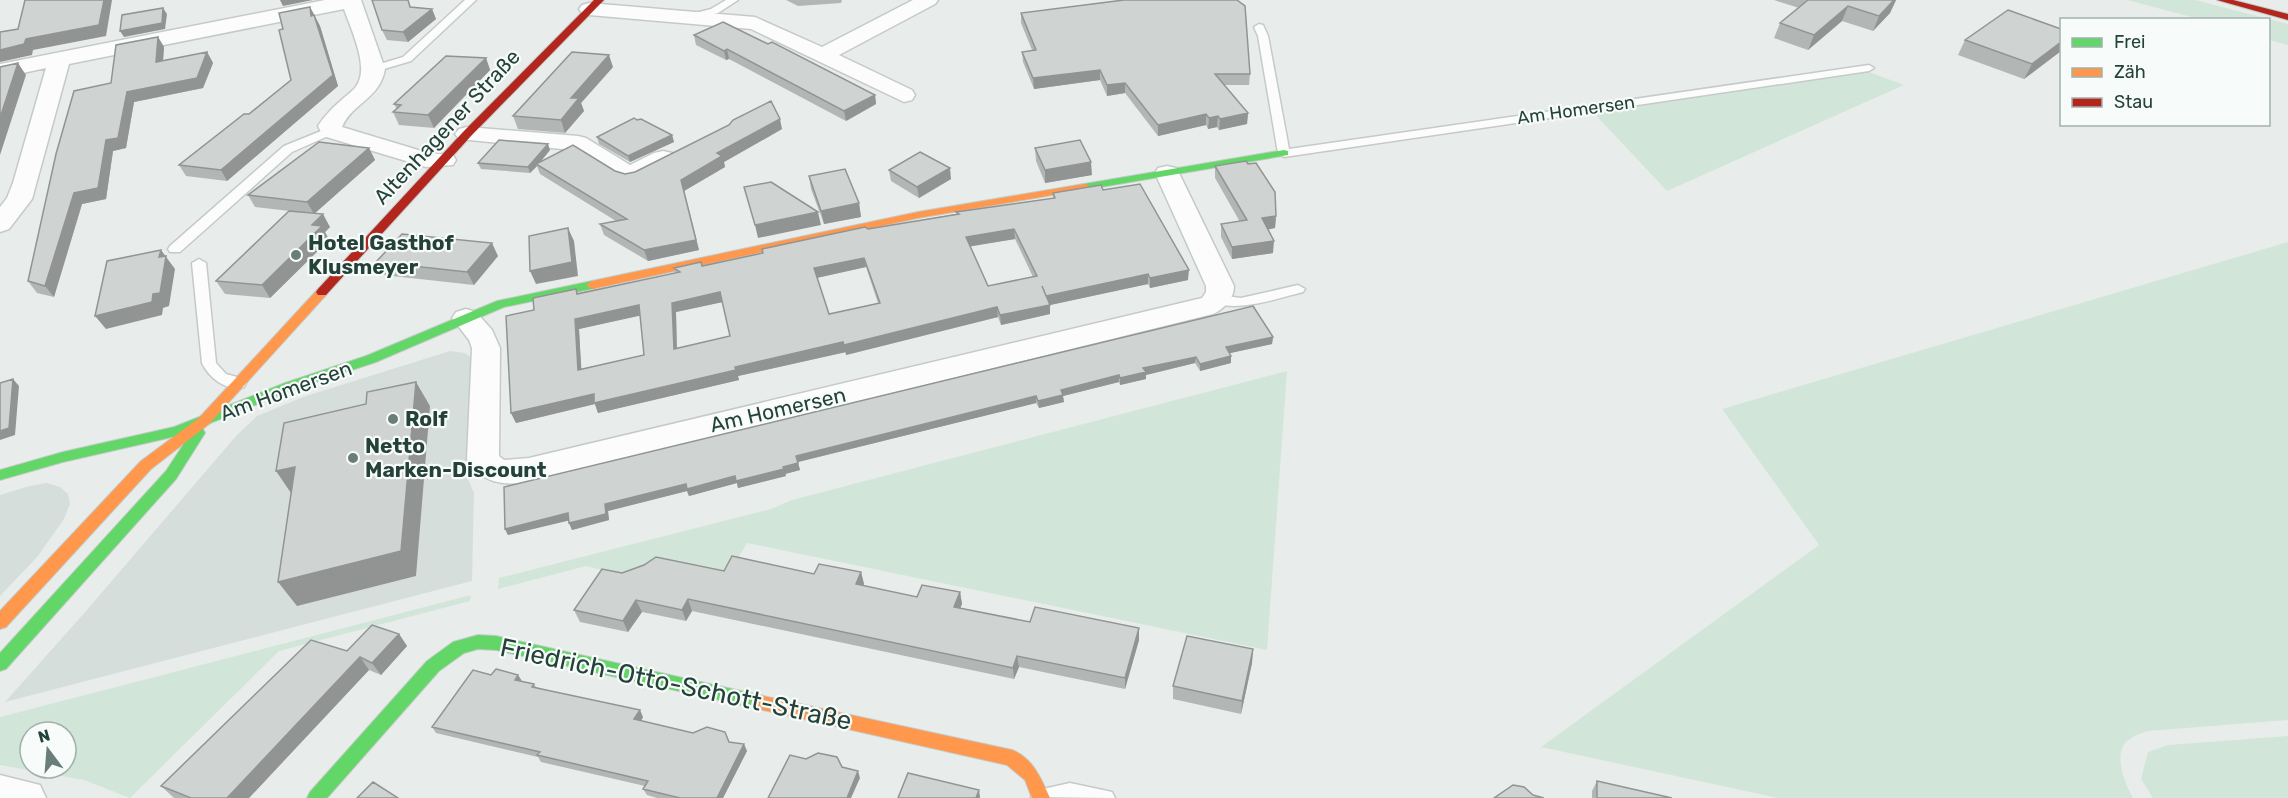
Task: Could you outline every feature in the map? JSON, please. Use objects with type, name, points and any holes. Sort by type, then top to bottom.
[{"type":"street","points":[[824,55],[928,0]]},
{"type":"street","points":[[2222,0],[2288,17]]},
{"type":"street","points":[[0,71],[351,1],[374,69],[370,85],[334,119],[330,126],[331,131],[426,160],[444,160]]},
{"type":"street","points":[[594,5],[755,22],[904,95]]},
{"type":"street","name":"Altenhagener Straße","points":[[0,476],[63,457],[156,438],[204,421],[467,134],[594,5]]},
{"type":"street","points":[[0,224],[19,200],[59,60]]},
{"type":"street","points":[[467,134],[578,143],[629,175],[681,149]]},
{"type":"street","name":"Am Homersen","points":[[204,421],[290,386],[371,359],[466,318],[519,300],[882,222],[1284,153]]},
{"type":"street","points":[[1167,173],[1220,286],[1221,292],[1218,299]]},
{"type":"street","name":"Am Homersen","points":[[466,318],[482,337],[486,348],[483,459],[488,466],[503,473],[529,470],[1203,308],[1218,299]]},
{"type":"street","points":[[0,622],[129,481],[164,450],[204,421]]},
{"type":"street","points":[[0,664],[171,475],[188,452],[204,421]]},
{"type":"street","name":"Friedrich-Otto-Schott-Straße","points":[[316,798],[433,666],[459,647],[478,642],[496,643],[1012,758],[1030,772],[1039,786],[1041,797]]},
{"type":"street","points":[[0,793],[26,798]]},
{"type":"lane","points":[[374,69],[407,59],[471,0]]},
{"type":"lane","points":[[684,16],[714,11],[733,0]]},
{"type":"lane","points":[[1259,27],[1263,36],[1284,153]]},
{"type":"lane","name":"Am Homersen","points":[[1284,153],[1869,68]]},
{"type":"lane","points":[[175,249],[288,149],[331,131]]},
{"type":"lane","points":[[199,263],[209,363],[212,371],[222,379],[239,382]]},
{"type":"lane","name":"Am Homersen","points":[[1218,299],[1240,302],[1298,289]]},
{"type":"lane","name":"Friedrich-Otto-Schott-Straße","points":[[1041,797],[1070,792],[1105,798]]},
{"type":"shaded area","points":[[450,351],[465,353],[471,357],[472,362],[468,479],[474,493],[472,581],[5,702],[236,436],[257,416],[303,397]]},
{"type":"shaded area","points":[[47,483],[60,487],[68,494],[70,504],[64,519],[38,556],[0,596],[0,495]]},
{"type":"green space","points":[[2127,0],[2195,0],[2265,18],[2195,18]]},
{"type":"green space","points":[[2270,19],[2288,24],[2288,45],[2270,40]]},
{"type":"green space","points":[[1869,72],[1904,85],[1667,191],[1592,111]]},
{"type":"green space","points":[[2288,242],[2288,720],[2148,731],[2134,736],[2124,744],[2120,759],[2126,785],[2133,798],[1778,798],[1541,747],[1819,545],[1722,409]]},
{"type":"green space","points":[[1287,371],[1267,650],[747,543],[727,577],[633,578],[586,566],[498,589],[499,578],[771,509],[792,500]]},
{"type":"green space","points":[[471,595],[470,601],[279,651],[130,798],[78,779],[78,720],[18,720],[18,768],[0,765],[0,717]]},
{"type":"green space","points":[[2288,736],[2288,798],[2153,798],[2141,779],[2148,752],[2168,745]]},
{"type":"building","points":[[25,0],[104,0],[99,25],[26,39],[24,44],[0,50],[0,32],[18,29]]},
{"type":"building","points":[[372,0],[408,0],[410,7],[432,9],[403,32],[382,30]]},
{"type":"building","points":[[1124,0],[1237,0],[1245,6],[1250,74],[1215,74],[1248,113],[1220,119],[1218,116],[1209,118],[1206,114],[1158,125],[1125,83],[1107,85],[1100,70],[1033,78],[1022,52],[1036,50],[1021,13]]},
{"type":"building","points":[[1808,0],[1894,0],[1879,16],[1848,6],[1814,35],[1780,23]]},
{"type":"building","points":[[310,7],[311,16],[314,15],[333,75],[221,170],[179,165],[291,80],[279,30],[283,29],[279,13]]},
{"type":"building","points":[[163,8],[162,23],[120,31],[122,15]]},
{"type":"building","points":[[2008,10],[2060,29],[2060,43],[2032,64],[1965,40]]},
{"type":"building","points":[[723,22],[768,44],[772,42],[875,95],[844,111],[727,49],[724,51],[694,35]]},
{"type":"building","points":[[158,37],[156,62],[207,52],[197,78],[127,92],[118,138],[106,140],[98,188],[74,193],[45,286],[28,281],[56,154],[74,91],[111,83],[116,45]]},
{"type":"building","points":[[572,52],[609,55],[571,98],[579,98],[561,120],[513,116]]},
{"type":"building","points":[[446,56],[486,58],[428,115],[393,112],[401,105],[394,104]]},
{"type":"building","points":[[18,63],[0,118],[0,67]]},
{"type":"building","points":[[771,101],[780,119],[717,153],[722,156],[681,180],[696,240],[644,250],[600,224],[627,219],[536,164],[573,145],[615,171],[625,174],[635,172],[729,125],[733,120]]},
{"type":"building","points":[[634,118],[641,119],[672,135],[628,156],[597,137]]},
{"type":"building","points":[[499,140],[548,144],[528,167],[478,163]]},
{"type":"building","points":[[1080,140],[1091,162],[1045,170],[1035,148]]},
{"type":"building","points":[[319,142],[369,148],[307,202],[248,195]]},
{"type":"building","points":[[920,152],[950,168],[917,187],[889,170]]},
{"type":"building","points":[[1246,161],[1248,164],[1256,163],[1275,192],[1276,216],[1262,218],[1274,241],[1232,247],[1221,224],[1247,220],[1215,166]]},
{"type":"building","points":[[845,169],[859,203],[821,211],[809,176]]},
{"type":"building","points":[[771,182],[818,212],[755,225],[744,187]]},
{"type":"building","points":[[1140,184],[1189,270],[1150,278],[1148,274],[1046,296],[1050,305],[1000,315],[997,307],[844,345],[843,342],[735,367],[736,370],[594,403],[594,394],[511,413],[506,316],[534,310],[533,298],[576,289],[577,294],[680,272],[674,268],[701,262],[702,266],[763,253],[762,249],[865,227],[868,229],[959,214],[956,212],[1055,198],[1053,193],[1101,185],[1103,190]],"holes":[[[1014,229],[1037,276],[988,286],[966,237]],[[864,258],[880,303],[829,314],[814,268]],[[720,292],[730,336],[674,349],[672,303]],[[639,305],[644,355],[578,370],[575,319]]]},
{"type":"building","points":[[289,211],[323,214],[312,225],[322,226],[262,285],[216,281]]},
{"type":"building","points":[[568,228],[572,262],[530,271],[529,236]]},
{"type":"building","points":[[402,234],[492,243],[467,272],[376,262]]},
{"type":"building","points":[[161,250],[159,257],[166,256],[160,293],[153,294],[152,302],[95,316],[107,261]]},
{"type":"building","points":[[1253,306],[1273,337],[1226,347],[1231,356],[1200,364],[1196,357],[1143,368],[1146,372],[1120,378],[1119,375],[1061,390],[1063,395],[1038,401],[1036,396],[796,456],[798,463],[783,467],[784,469],[736,481],[735,476],[687,489],[686,484],[605,504],[606,514],[569,523],[568,513],[505,529],[504,487]]},
{"type":"building","points":[[13,379],[9,428],[0,431],[0,383]]},
{"type":"building","points":[[416,382],[401,551],[278,582],[295,467],[276,471],[284,423],[366,404],[367,392]]},
{"type":"building","points":[[732,556],[814,574],[819,564],[861,572],[856,584],[917,597],[922,585],[960,592],[954,607],[1030,622],[1035,607],[1139,628],[1125,678],[1017,656],[1013,668],[688,599],[682,610],[636,600],[623,621],[574,610],[602,569],[622,573],[644,565],[656,557],[724,571]]},
{"type":"building","points":[[372,625],[399,634],[372,663],[360,657],[227,798],[191,798],[161,786],[311,640],[347,651]]},
{"type":"building","points":[[1187,636],[1253,649],[1242,701],[1173,686]]},
{"type":"building","points":[[496,669],[518,675],[515,680],[534,684],[532,687],[640,710],[634,719],[693,733],[707,727],[725,732],[729,742],[744,744],[717,798],[680,798],[643,789],[648,781],[537,755],[540,752],[432,727],[473,670],[491,675]]},
{"type":"building","points":[[818,753],[837,757],[842,767],[858,771],[847,798],[768,798],[790,755],[806,759]]},
{"type":"building","points":[[908,773],[979,790],[976,798],[898,798]]},
{"type":"building","points":[[1597,781],[1672,798],[1597,798]]},
{"type":"building","points":[[373,782],[398,798],[357,798]]},
{"type":"building","points":[[1513,785],[1524,787],[1533,795],[1544,798],[1494,798]]},
{"type":"traffic: fast","points":[[1084,187],[1284,153]]},
{"type":"traffic: fast","points":[[0,475],[63,457],[177,431],[290,386],[371,359],[501,304],[592,285]]},
{"type":"traffic: fast","points":[[0,664],[171,475],[198,433]]},
{"type":"traffic: fast","points":[[316,798],[433,666],[459,647],[478,642],[496,643],[759,702]]},
{"type":"traffic: slow","points":[[592,285],[918,215],[1084,187]]},
{"type":"traffic: slow","points":[[0,622],[146,465],[204,421],[322,292]]},
{"type":"traffic: slow","points":[[759,702],[1012,758],[1031,775],[1041,798]]},
{"type":"traffic: jam","points":[[322,292],[467,134],[599,0]]},
{"type":"traffic: jam","points":[[2222,0],[2288,17]]},
{"type":"place","name":"Hotel Gasthof Klusmeyer","points":[[296,255]]},
{"type":"place","name":"Rolf","points":[[393,419]]},
{"type":"place","name":"Netto Marken-Discount","points":[[353,458]]}]
